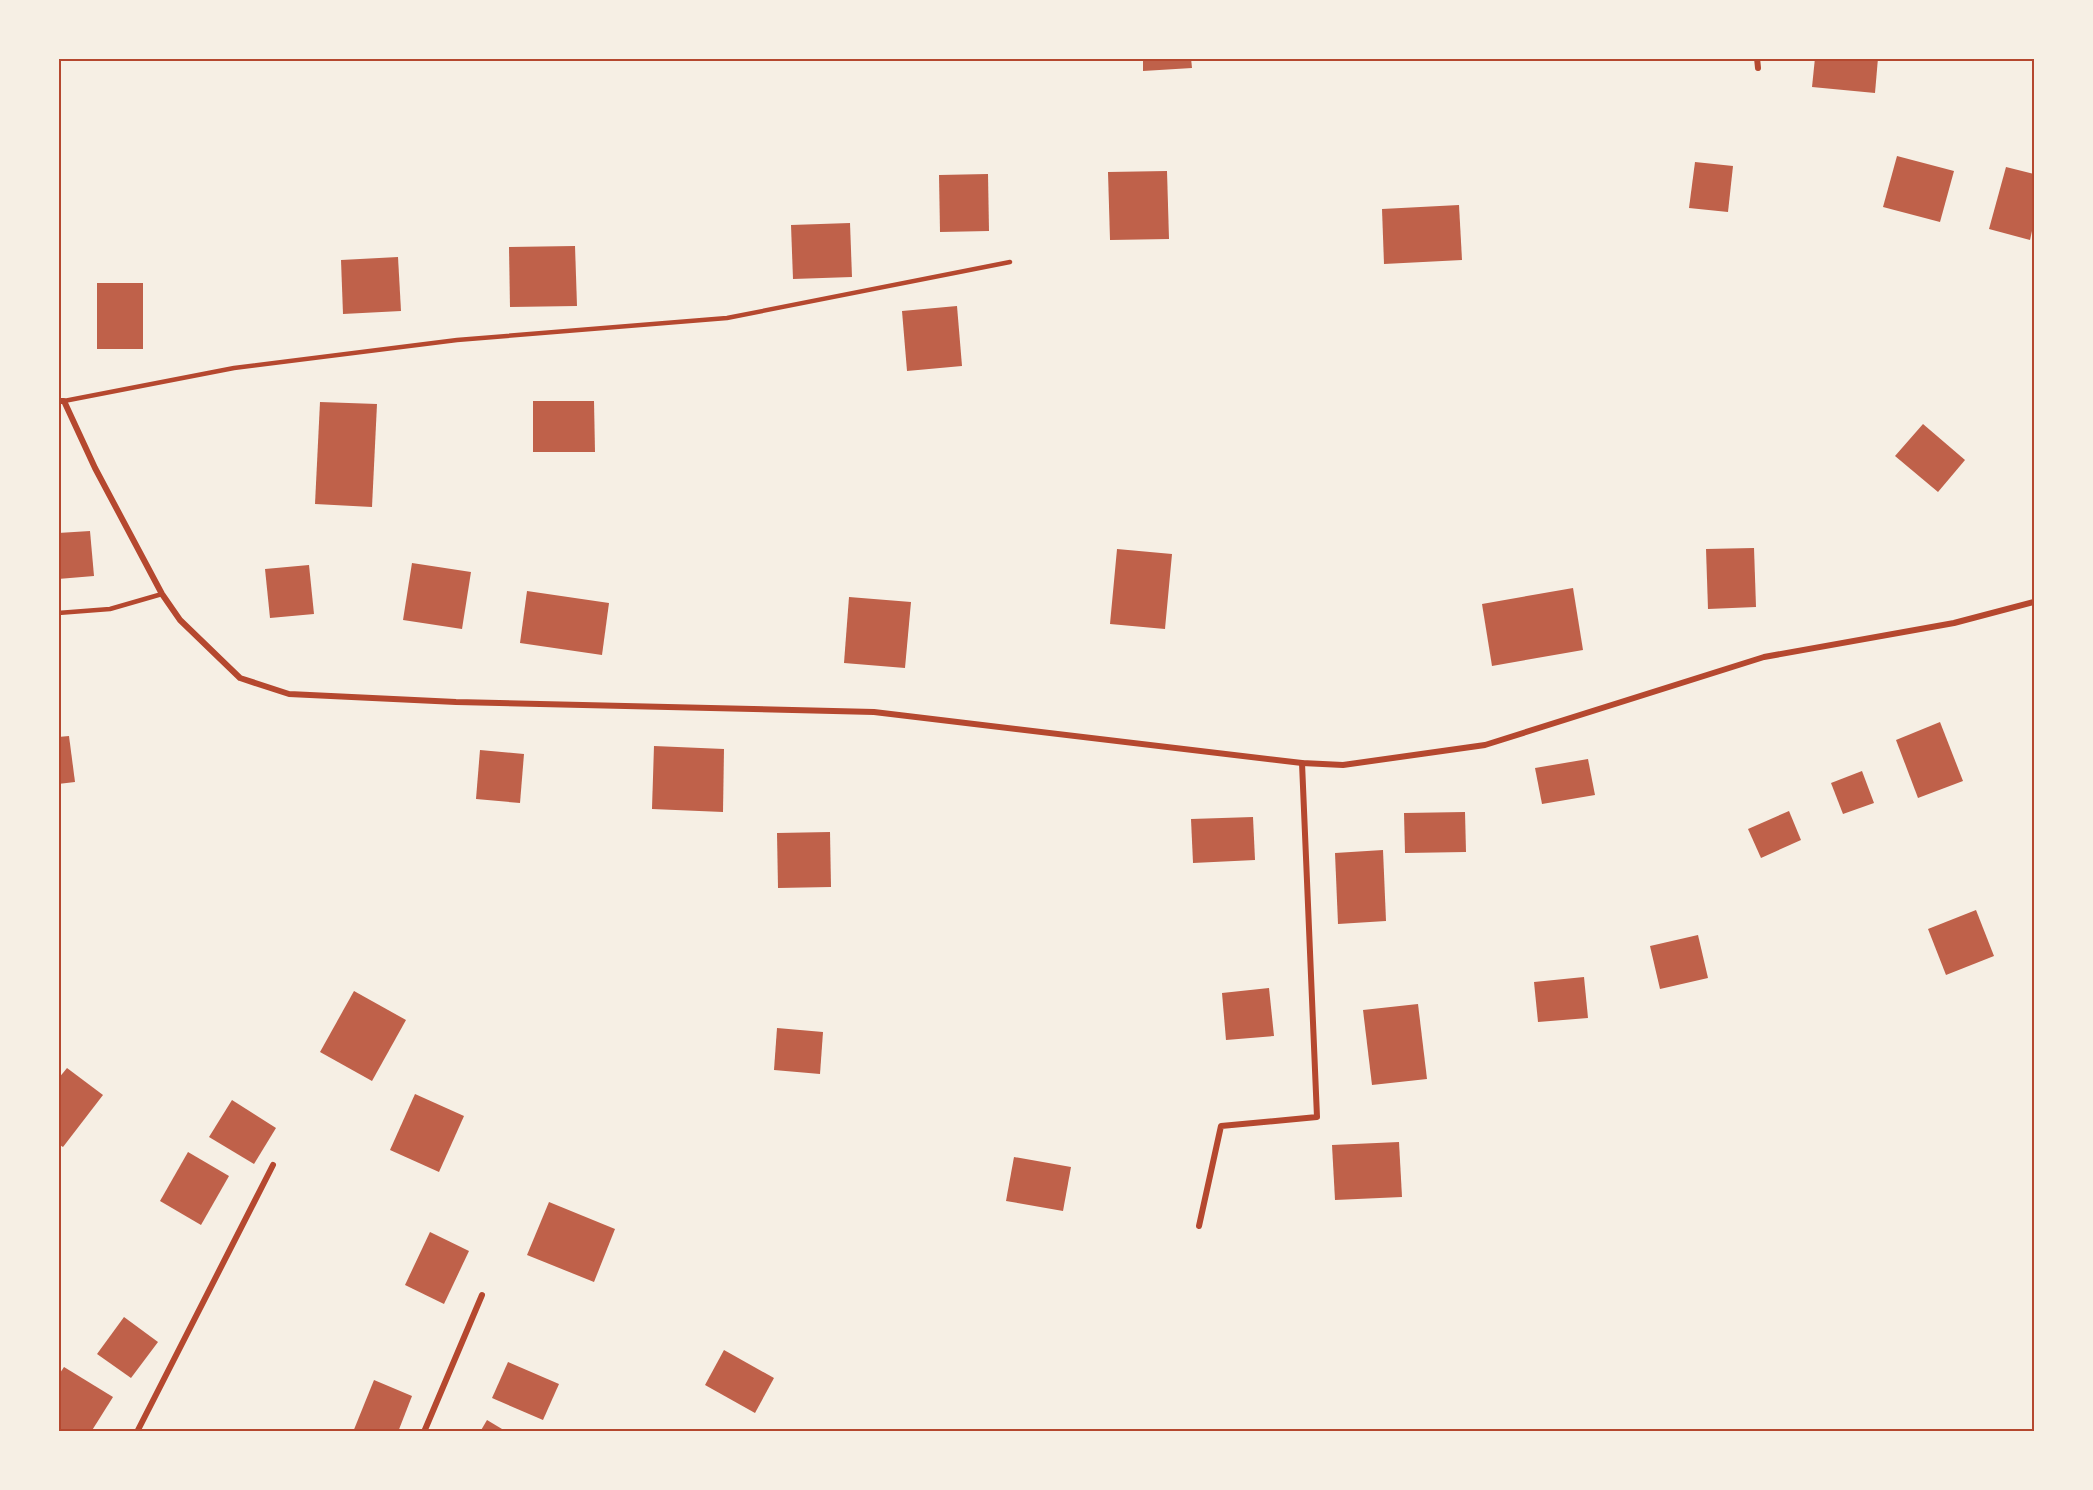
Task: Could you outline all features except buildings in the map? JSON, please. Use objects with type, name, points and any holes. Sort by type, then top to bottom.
[{"type":"street","points":[[1757,58],[1758,68]]},
{"type":"street","points":[[61,401],[94,468],[162,594],[180,620],[240,678],[289,694],[456,702],[874,712],[1302,763],[1343,765],[1485,744],[1764,657],[1953,623],[2034,602]]},
{"type":"street","points":[[1199,1226],[1221,1126],[1317,1117],[1302,763]]},
{"type":"street","points":[[136,1431],[273,1165]]},
{"type":"street","points":[[424,1431],[482,1295]]},
{"type":"lane","points":[[61,401],[234,368],[457,340],[727,318],[1010,262]]},
{"type":"lane","points":[[58,613],[110,609],[162,594]]}]
